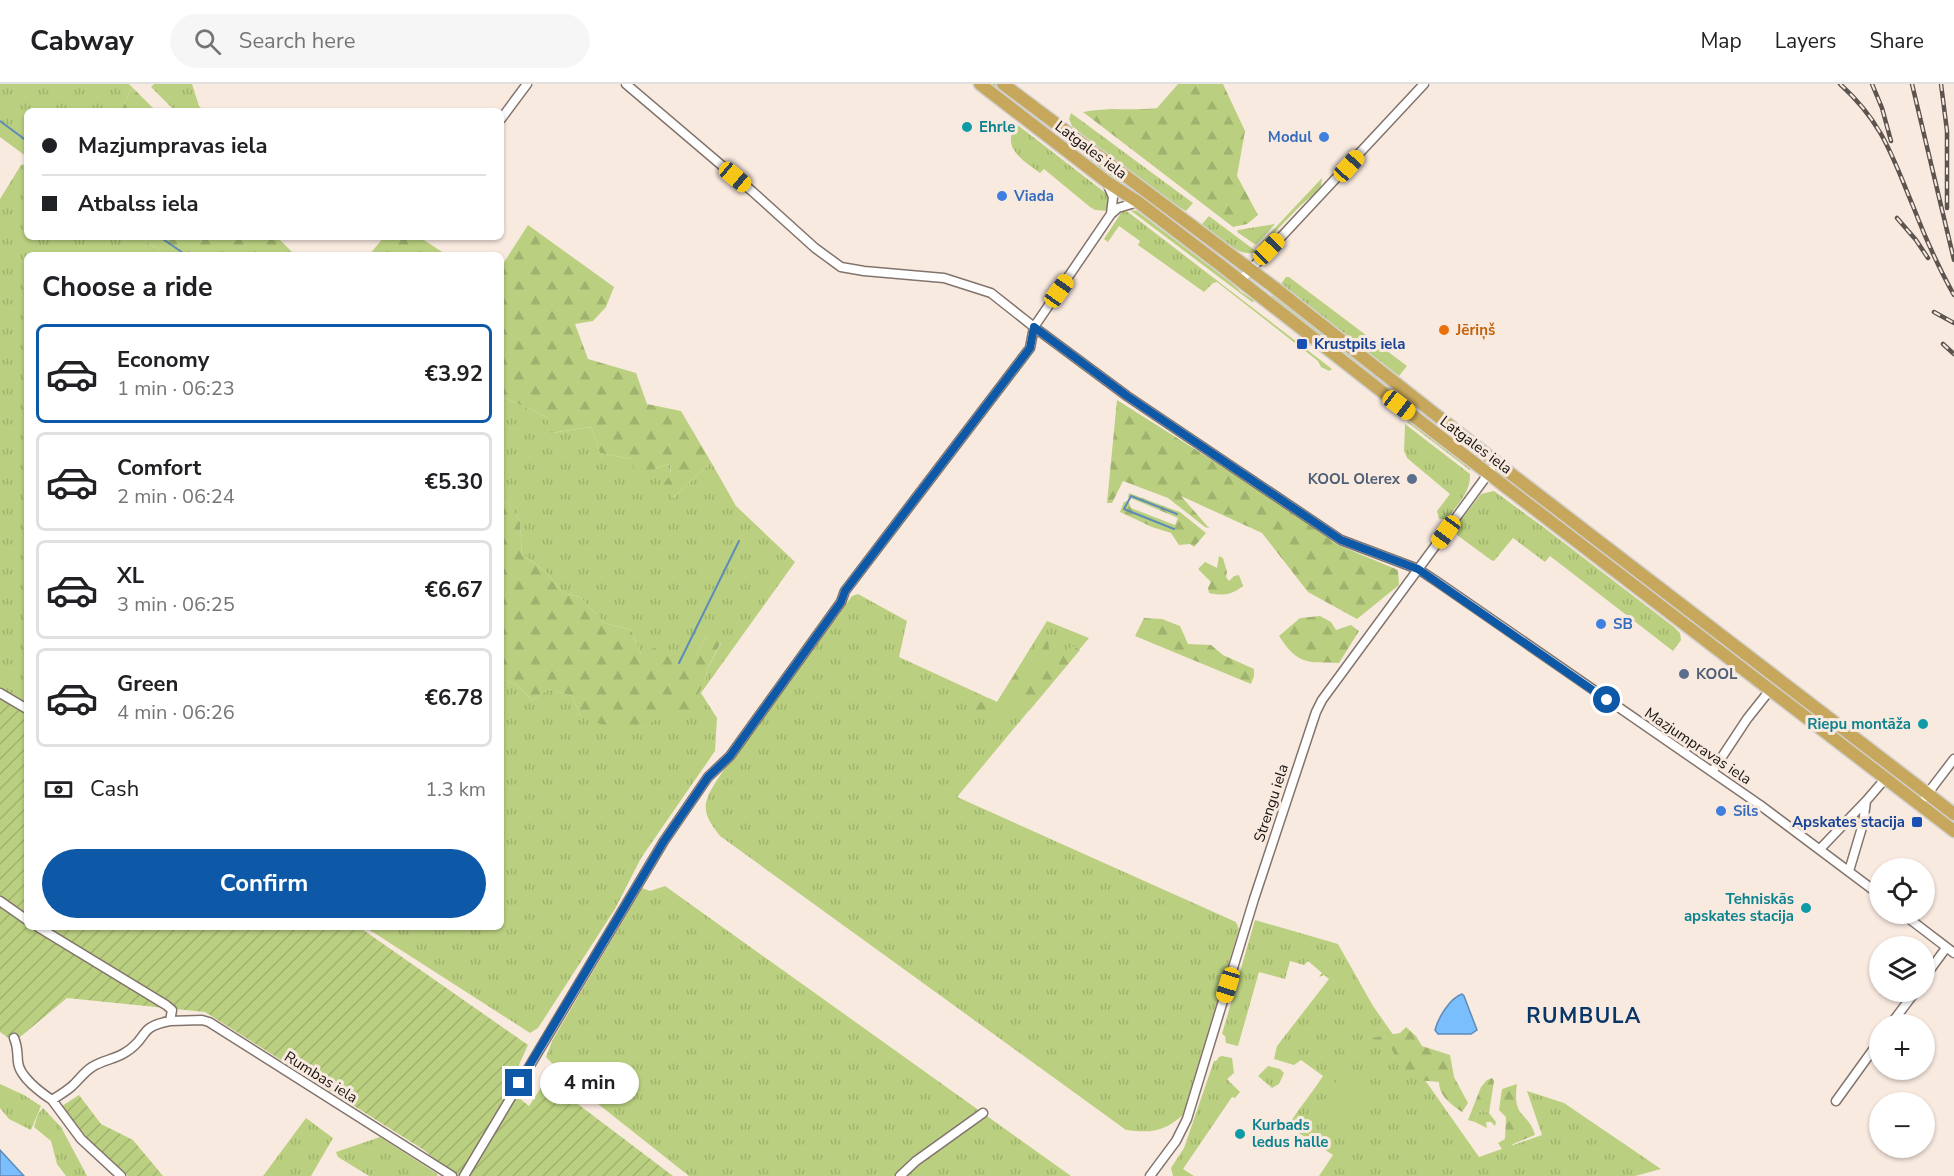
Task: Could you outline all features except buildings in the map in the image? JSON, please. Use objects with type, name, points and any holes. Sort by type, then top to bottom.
[{"type":"highway","name":"Latgales iela","points":[[980,84],[1107,182],[1138,202],[1954,831]]},
{"type":"highway","name":"Latgales iela","points":[[1003,84],[1282,293],[1358,355],[1954,814]]},
{"type":"street","points":[[504,115],[527,84]]},
{"type":"street","name":"Mazjumpravas iela","points":[[626,84],[815,248],[841,267],[944,278],[991,292],[1127,396],[1341,540],[1418,569],[1712,772],[1869,886]]},
{"type":"street","points":[[1240,281],[1424,84]]},
{"type":"street","points":[[1107,182],[1113,197],[1111,214]]},
{"type":"street","points":[[464,1176],[664,841],[708,777],[730,756],[841,602],[845,591],[1030,348],[1034,327],[1111,214],[1118,208],[1138,202]]},
{"type":"street","name":"Strengu iela","points":[[1150,1176],[1176,1141],[1187,1119],[1254,899],[1316,712],[1373,629],[1497,462]]},
{"type":"street","points":[[1712,772],[1747,719],[1770,690]]},
{"type":"street","points":[[0,693],[24,707]]},
{"type":"street","points":[[1919,804],[1954,759]]},
{"type":"street","points":[[1820,849],[1885,779]]},
{"type":"street","points":[[1849,871],[1863,825],[1866,801]]},
{"type":"street","points":[[0,901],[24,918]]},
{"type":"street","points":[[1916,924],[1954,954]]},
{"type":"street","points":[[43,930],[172,1010],[170,1021],[146,1029],[136,1045],[126,1053],[88,1069],[72,1086],[52,1101]]},
{"type":"street","points":[[1935,963],[1946,948]]},
{"type":"street","name":"Rumbas iela","points":[[170,1021],[202,1020],[209,1022],[452,1176]]},
{"type":"street","points":[[15,1038],[18,1048],[18,1064],[23,1075],[52,1101],[81,1139],[121,1176]]},
{"type":"street","points":[[1836,1101],[1869,1056]]},
{"type":"street","points":[[900,1176],[916,1161],[983,1113]]},
{"type":"green space","points":[[0,84],[129,84],[132,87],[122,108],[24,108],[24,155],[0,137]]},
{"type":"green space","points":[[154,84],[192,84],[201,108],[172,108],[151,87]]},
{"type":"green space","points":[[989,84],[996,84],[1121,180],[1119,183]]},
{"type":"green space","points":[[1178,84],[1223,84],[1245,131],[1237,176],[1258,215],[1247,224],[1233,227],[1083,112],[1157,108]]},
{"type":"green space","points":[[132,87],[153,108],[122,108]]},
{"type":"green space","points":[[1071,113],[1193,203],[1186,211],[1157,194],[1072,126],[1069,119]]},
{"type":"green space","points":[[1015,123],[1107,194],[1111,203],[1108,211],[1095,210],[1090,207],[1044,169],[1040,173],[1022,159],[1012,146],[1011,137]]},
{"type":"green space","points":[[24,164],[24,240],[144,240],[162,252],[24,252],[24,707],[0,693],[0,199],[21,165]]},
{"type":"green space","points":[[1322,178],[1321,186],[1315,193],[1259,248],[1259,245]]},
{"type":"green space","points":[[1130,210],[1137,211],[1255,301],[1252,302]]},
{"type":"green space","points":[[1124,211],[1332,369],[1329,371],[1321,367],[1318,361],[1217,282],[1204,292],[1138,245],[1140,241],[1119,226],[1108,242],[1104,239]]},
{"type":"green space","points":[[1209,216],[1257,252],[1242,252],[1221,240],[1202,224]]},
{"type":"green space","points":[[1275,224],[1256,245],[1237,232],[1238,230]]},
{"type":"green space","points":[[528,225],[614,287],[606,307],[593,321],[575,324],[588,359],[636,373],[647,404],[681,411],[711,462],[673,498],[663,485],[671,474],[670,464],[656,468],[639,483],[631,459],[600,453],[591,427],[550,433],[547,417],[504,397],[504,262]]},
{"type":"green space","points":[[144,240],[280,240],[292,252],[162,252]]},
{"type":"green space","points":[[382,240],[424,240],[442,252],[372,252]]},
{"type":"green space","points":[[1286,277],[1407,366],[1399,376],[1281,284]]},
{"type":"green space","points":[[1273,295],[1479,456],[1476,457],[1270,299]]},
{"type":"green space","points":[[504,397],[547,417],[551,433],[591,427],[600,453],[631,459],[656,468],[670,464],[673,498],[711,462],[736,506],[795,562],[701,693],[717,718],[715,751],[641,858],[615,909],[538,1028],[530,1033],[370,930],[504,930],[504,679],[517,685],[532,700],[549,689],[572,696],[580,715],[643,728],[705,681],[707,670],[721,643],[706,637],[695,656],[675,664],[641,654],[631,630],[604,623],[580,597],[563,593],[547,573],[522,554],[520,522],[508,503],[504,502]]},
{"type":"green space","points":[[1117,400],[1269,496],[1338,545],[1398,570],[1399,585],[1357,619],[1308,592],[1262,533],[1181,496],[1209,528],[1205,527],[1168,498],[1123,481],[1112,503],[1107,503]]},
{"type":"green space","points":[[1412,421],[1467,464],[1471,471],[1407,422]]},
{"type":"green space","points":[[1405,424],[1470,474],[1466,492],[1447,519],[1439,519],[1437,511],[1450,494],[1407,458],[1404,451]]},
{"type":"green space","points":[[1506,476],[1841,733],[1841,735],[1505,479]]},
{"type":"green space","points":[[1494,491],[1674,627],[1680,633],[1681,640],[1673,651],[1550,556],[1545,562],[1513,538],[1494,561],[1457,535],[1455,528],[1481,494]]},
{"type":"green space","points":[[1129,493],[1180,512],[1206,533],[1194,547],[1190,544],[1179,545],[1171,533],[1120,512],[1124,502],[1128,501],[1131,508],[1175,525],[1178,518],[1128,497]]},
{"type":"green space","points":[[504,502],[508,503],[520,522],[522,554],[547,573],[563,593],[580,597],[604,623],[631,630],[641,654],[657,647],[675,663],[682,650],[695,656],[706,637],[721,642],[707,670],[705,681],[682,725],[664,714],[643,728],[607,727],[580,715],[572,696],[549,689],[532,700],[517,685],[504,679]]},
{"type":"green space","points":[[1219,556],[1223,558],[1226,577],[1229,581],[1239,575],[1243,586],[1231,593],[1209,593],[1208,588],[1211,582],[1198,569],[1205,562],[1217,568]]},
{"type":"green space","points":[[858,594],[907,621],[899,657],[997,702],[1047,621],[1089,638],[957,797],[1236,922],[1239,929],[1183,1115],[1169,1125],[1150,1131],[1126,1130],[720,836],[710,821],[706,813],[706,803],[718,779],[852,596]]},
{"type":"green space","points":[[1320,616],[1331,622],[1336,630],[1351,625],[1359,631],[1339,663],[1304,660],[1292,652],[1279,636],[1300,618]]},
{"type":"green space","points":[[1144,618],[1162,619],[1180,626],[1188,644],[1211,645],[1223,655],[1254,669],[1251,684],[1135,636]]},
{"type":"green space","points":[[1041,635],[1048,636],[1049,650],[1054,658],[1073,646],[1080,650],[1029,711],[1024,705],[1023,694],[991,720],[972,715],[969,708],[989,698],[997,702],[1021,666],[1034,674],[1043,675],[1045,671],[1035,646]]},
{"type":"green space","points":[[0,693],[24,707],[24,930],[363,930],[528,1045],[508,1089],[529,1106],[546,1080],[673,1176],[455,1176],[424,1150],[205,1012],[67,998],[14,1042],[0,1032]]},
{"type":"green space","points":[[665,886],[1071,1176],[689,1176],[569,1081],[546,1057],[552,1041],[642,888],[650,891]]},
{"type":"green space","points":[[1255,920],[1338,944],[1373,1006],[1479,1157],[1542,1135],[1527,1091],[1564,1103],[1661,1169],[1635,1176],[1319,1176],[1333,1155],[1288,1126],[1323,1076],[1301,1060],[1294,1065],[1274,1059],[1277,1046],[1329,979],[1324,975],[1319,977],[1322,973],[1308,961],[1304,965],[1290,961],[1285,979],[1259,972],[1238,1046],[1226,1043],[1225,1036],[1222,1034]]},
{"type":"green space","points":[[1406,1027],[1416,1036],[1422,1046],[1450,1055],[1454,1077],[1468,1103],[1462,1112],[1443,1096],[1439,1082],[1417,1080],[1401,1067],[1391,1048],[1371,1038],[1400,1033]]},
{"type":"green space","points":[[1222,1056],[1232,1058],[1234,1073],[1227,1079],[1240,1092],[1235,1098],[1232,1097],[1183,1169],[1194,1176],[1173,1176],[1171,1168],[1184,1148],[1214,1061]]},
{"type":"green space","points":[[1268,1066],[1280,1069],[1284,1073],[1279,1084],[1272,1088],[1258,1076]]},
{"type":"green space","points":[[1342,1072],[1372,1091],[1348,1129],[1318,1110]]},
{"type":"green space","points":[[1492,1078],[1494,1081],[1489,1113],[1482,1110],[1477,1114],[1475,1122],[1468,1120],[1481,1087]]},
{"type":"green space","points":[[0,1084],[41,1106],[31,1130],[9,1119],[0,1108]]},
{"type":"green space","points":[[1517,1084],[1517,1104],[1535,1135],[1513,1144],[1509,1150],[1502,1149],[1498,1143],[1505,1139],[1506,1117],[1499,1110],[1502,1089]]},
{"type":"green space","points":[[79,1095],[101,1124],[133,1140],[163,1176],[128,1176],[91,1143],[62,1106]]},
{"type":"green space","points":[[43,1108],[61,1127],[87,1176],[66,1176],[57,1164],[51,1141],[34,1127],[38,1114]]},
{"type":"green space","points":[[1482,1110],[1489,1113],[1496,1122],[1495,1126],[1491,1122],[1486,1122],[1487,1128],[1475,1122],[1477,1114]]},
{"type":"green space","points":[[306,1118],[333,1138],[311,1176],[263,1176]]},
{"type":"green space","points":[[380,1137],[438,1176],[369,1176],[338,1157],[336,1152]]},
{"type":"water","points":[[1462,994],[1477,1030],[1471,1034],[1438,1034],[1435,1030],[1442,1014],[1453,1000]]},
{"type":"water","points":[[0,1150],[24,1176],[0,1176]]},
{"type":"waterway","points":[[0,121],[24,139]]},
{"type":"waterway","points":[[164,240],[182,252]]},
{"type":"waterway","points":[[1174,529],[1124,509],[1131,496],[1177,514]]},
{"type":"waterway","points":[[679,663],[739,541]]},
{"type":"railway","points":[[1840,84],[1867,112],[1885,141],[1932,252],[1954,295]]},
{"type":"railway","points":[[1872,84],[1882,108],[1891,141]]},
{"type":"railway","points":[[1912,84],[1954,260]]},
{"type":"railway","points":[[1941,84],[1947,131],[1947,208]]},
{"type":"railway","points":[[1897,218],[1928,258]]},
{"type":"railway","points":[[1934,312],[1954,323]]},
{"type":"railway","points":[[1943,344],[1954,354]]},
{"type":"place","name":"Ehrle","points":[[967,127]]},
{"type":"place","name":"Modul","points":[[1324,137]]},
{"type":"place","name":"Viada","points":[[1002,196]]},
{"type":"place","name":"Jēriņš","points":[[1444,330]]},
{"type":"place","name":"Krustpils iela","points":[[1302,344]]},
{"type":"place","name":"KOOL Olerex","points":[[1412,479]]},
{"type":"place","name":"SB","points":[[1601,624]]},
{"type":"place","name":"KOOL","points":[[1684,674]]},
{"type":"place","name":"Riepu montāža","points":[[1923,724]]},
{"type":"place","name":"Sils","points":[[1721,811]]},
{"type":"place","name":"Apskates stacija","points":[[1917,822]]},
{"type":"place","name":"Tehniskās apskates stacija","points":[[1806,908]]},
{"type":"place","name":"Kurbads ledus halle","points":[[1240,1134]]},
{"type":"district","name":"RUMBULA","points":[[1584,1016]]},
{"type":"route","points":[[519,1083],[664,841],[708,777],[730,756],[841,602],[845,591],[1030,348],[1034,327],[1127,396],[1341,540],[1418,569],[1607,700]]}]
